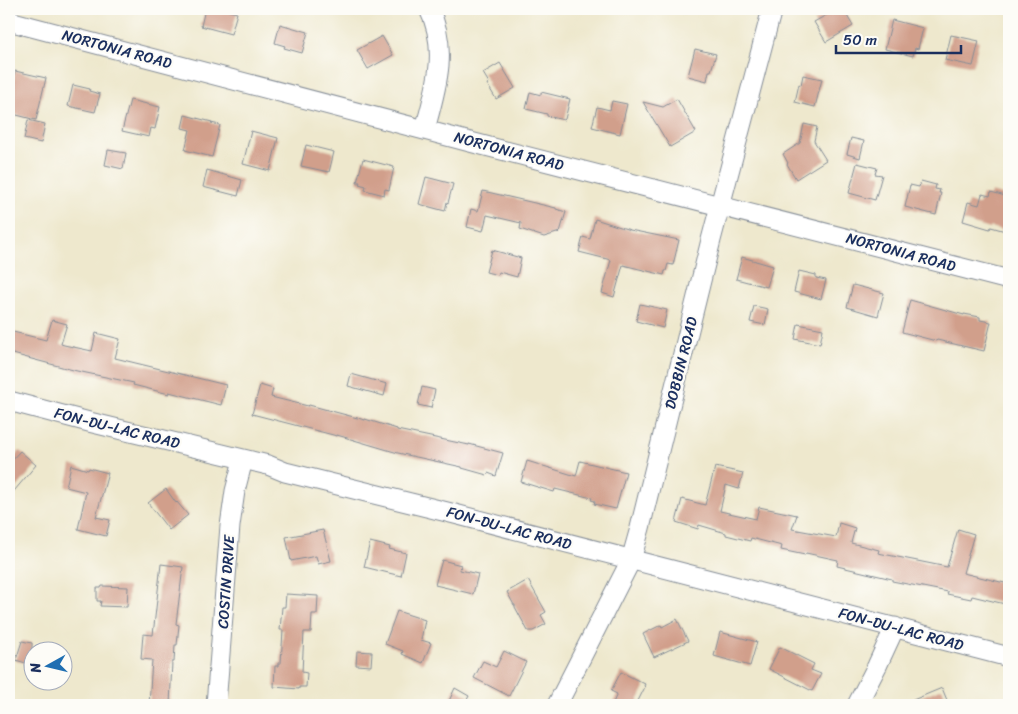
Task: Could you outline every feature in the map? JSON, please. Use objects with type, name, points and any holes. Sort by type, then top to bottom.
[{"type":"street","points":[[425,129],[437,85],[440,57],[437,31],[429,9]]},
{"type":"street","name":"DOBBIN ROAD","points":[[557,705],[631,560],[720,206],[772,9]]},
{"type":"street","name":"NORTONIA ROAD","points":[[9,21],[1009,280]]},
{"type":"street","name":"FON-DU-LAC ROAD","points":[[9,401],[268,465],[286,472],[1009,657]]},
{"type":"street","name":"COSTIN DRIVE","points":[[216,705],[230,526],[242,460]]},
{"type":"street","points":[[857,705],[895,627]]},
{"type":"building","points":[[205,9],[222,9],[237,13],[231,34],[201,26]]},
{"type":"building","points":[[837,9],[843,9],[853,26],[826,42],[814,22]]},
{"type":"building","points":[[892,20],[923,28],[918,49],[915,48],[913,56],[885,49]]},
{"type":"building","points":[[280,24],[308,32],[302,53],[284,48],[285,46],[275,43]]},
{"type":"building","points":[[951,35],[979,41],[973,66],[945,60]]},
{"type":"building","points":[[382,36],[393,55],[368,69],[357,50]]},
{"type":"building","points":[[695,49],[716,54],[707,81],[688,76]]},
{"type":"building","points":[[500,63],[515,88],[496,99],[483,73]]},
{"type":"building","points":[[15,71],[46,78],[36,120],[9,113],[9,98]]},
{"type":"building","points":[[803,75],[822,79],[815,107],[795,102]]},
{"type":"building","points":[[73,85],[90,89],[89,91],[100,94],[95,112],[68,106]]},
{"type":"building","points":[[530,92],[541,95],[541,92],[570,99],[565,119],[547,116],[547,114],[526,109]]},
{"type":"building","points":[[677,99],[696,132],[670,147],[643,102],[663,107]]},
{"type":"building","points":[[130,100],[160,107],[155,129],[151,128],[149,137],[122,131]]},
{"type":"building","points":[[612,101],[627,104],[620,134],[592,127],[597,107],[610,110]]},
{"type":"building","points":[[185,115],[220,125],[212,157],[185,150],[190,130],[182,128]]},
{"type":"building","points":[[28,120],[45,124],[41,143],[24,139]]},
{"type":"building","points":[[804,124],[817,127],[814,141],[826,160],[796,179],[783,154],[800,143]]},
{"type":"building","points":[[251,131],[278,138],[270,171],[243,164]]},
{"type":"building","points":[[851,138],[864,141],[860,158],[847,154]]},
{"type":"building","points":[[306,145],[334,152],[329,172],[301,166]]},
{"type":"building","points":[[108,150],[126,153],[123,169],[105,165]]},
{"type":"building","points":[[363,159],[394,167],[389,190],[385,189],[384,195],[365,190],[366,186],[357,182]]},
{"type":"building","points":[[857,163],[877,168],[875,174],[882,175],[875,200],[849,193]]},
{"type":"building","points":[[207,170],[242,180],[238,196],[203,187]]},
{"type":"building","points":[[426,177],[453,184],[445,211],[419,204]]},
{"type":"building","points":[[921,181],[936,185],[935,189],[940,190],[936,215],[905,207],[910,185],[919,187]]},
{"type":"building","points":[[483,191],[566,212],[560,232],[544,237],[520,229],[521,223],[487,215],[483,231],[467,227],[471,209],[478,211]]},
{"type":"building","points":[[991,192],[1009,197],[1009,232],[991,227],[990,229],[963,221],[968,202],[979,205],[982,194],[990,196]]},
{"type":"building","points":[[595,219],[630,230],[679,240],[673,265],[668,264],[664,275],[623,265],[614,297],[602,293],[611,260],[579,252],[583,237],[590,239]]},
{"type":"building","points":[[492,250],[521,258],[517,277],[499,272],[498,275],[486,272]]},
{"type":"building","points":[[742,257],[773,266],[767,287],[736,279]]},
{"type":"building","points":[[799,271],[816,275],[816,278],[826,280],[821,299],[794,292]]},
{"type":"building","points":[[853,285],[884,293],[878,316],[847,307]]},
{"type":"building","points":[[910,300],[964,315],[980,317],[980,320],[991,322],[984,351],[902,332]]},
{"type":"building","points":[[640,304],[667,310],[663,328],[636,321]]},
{"type":"building","points":[[754,306],[768,309],[765,325],[750,322]]},
{"type":"building","points":[[52,320],[67,324],[61,344],[92,351],[96,333],[120,339],[115,358],[226,385],[221,405],[169,392],[169,394],[133,385],[134,383],[77,371],[9,353],[9,331],[46,340]]},
{"type":"building","points":[[798,324],[823,329],[820,344],[795,339]]},
{"type":"building","points":[[351,374],[387,384],[384,396],[348,386]]},
{"type":"building","points":[[260,385],[273,389],[271,397],[365,419],[397,430],[469,444],[503,453],[496,476],[398,453],[337,435],[252,414]]},
{"type":"building","points":[[422,387],[435,390],[431,408],[418,405]]},
{"type":"building","points":[[20,451],[36,465],[9,497],[9,463]]},
{"type":"building","points":[[527,461],[576,476],[580,461],[626,472],[616,509],[594,504],[595,501],[591,500],[592,498],[555,489],[554,492],[521,482]]},
{"type":"building","points":[[71,465],[108,473],[96,517],[110,520],[106,536],[78,529],[86,492],[66,487]]},
{"type":"building","points":[[715,467],[743,473],[739,489],[726,485],[720,511],[756,519],[759,507],[797,515],[792,529],[836,537],[839,523],[855,528],[851,543],[879,550],[878,553],[947,567],[958,529],[974,534],[963,573],[1009,584],[1009,605],[972,596],[971,599],[947,594],[948,592],[892,581],[892,579],[837,566],[838,560],[781,550],[782,546],[751,538],[750,541],[699,525],[698,529],[676,522],[682,499],[705,505]]},
{"type":"building","points":[[166,489],[188,515],[169,530],[148,503]]},
{"type":"building","points":[[323,530],[331,561],[318,564],[316,556],[291,561],[286,537]]},
{"type":"building","points":[[370,542],[406,553],[401,576],[364,567]]},
{"type":"building","points":[[442,560],[461,565],[460,570],[478,574],[473,594],[435,585]]},
{"type":"building","points":[[161,564],[183,567],[176,624],[179,625],[174,662],[172,662],[170,705],[149,705],[152,660],[141,659],[143,634],[153,635]]},
{"type":"building","points":[[528,580],[546,612],[541,615],[546,624],[533,631],[528,631],[507,592]]},
{"type":"building","points":[[102,586],[128,587],[127,607],[100,606],[101,601],[97,601],[97,588]]},
{"type":"building","points":[[286,594],[318,596],[317,614],[312,614],[311,632],[304,632],[302,672],[307,673],[306,687],[299,687],[299,689],[274,687],[275,666],[281,663],[283,630],[280,630],[282,607],[285,607]]},
{"type":"building","points":[[397,611],[425,620],[421,640],[431,643],[423,663],[402,654],[403,651],[385,644]]},
{"type":"building","points":[[677,619],[688,641],[654,657],[643,634]]},
{"type":"building","points":[[720,632],[757,642],[750,666],[714,656]]},
{"type":"building","points":[[22,641],[27,642],[22,642],[22,662],[16,660]]},
{"type":"building","points":[[780,647],[814,664],[811,670],[821,674],[812,691],[769,669]]},
{"type":"building","points":[[357,651],[372,652],[371,666],[356,665]]},
{"type":"building","points":[[504,651],[526,662],[509,696],[474,678],[483,661],[496,667]]},
{"type":"building","points":[[621,672],[645,684],[636,705],[612,705],[617,694],[611,691]]},
{"type":"building","points":[[455,688],[469,696],[464,705],[457,705],[449,701]]},
{"type":"building","points":[[942,688],[949,705],[901,705]]}]
